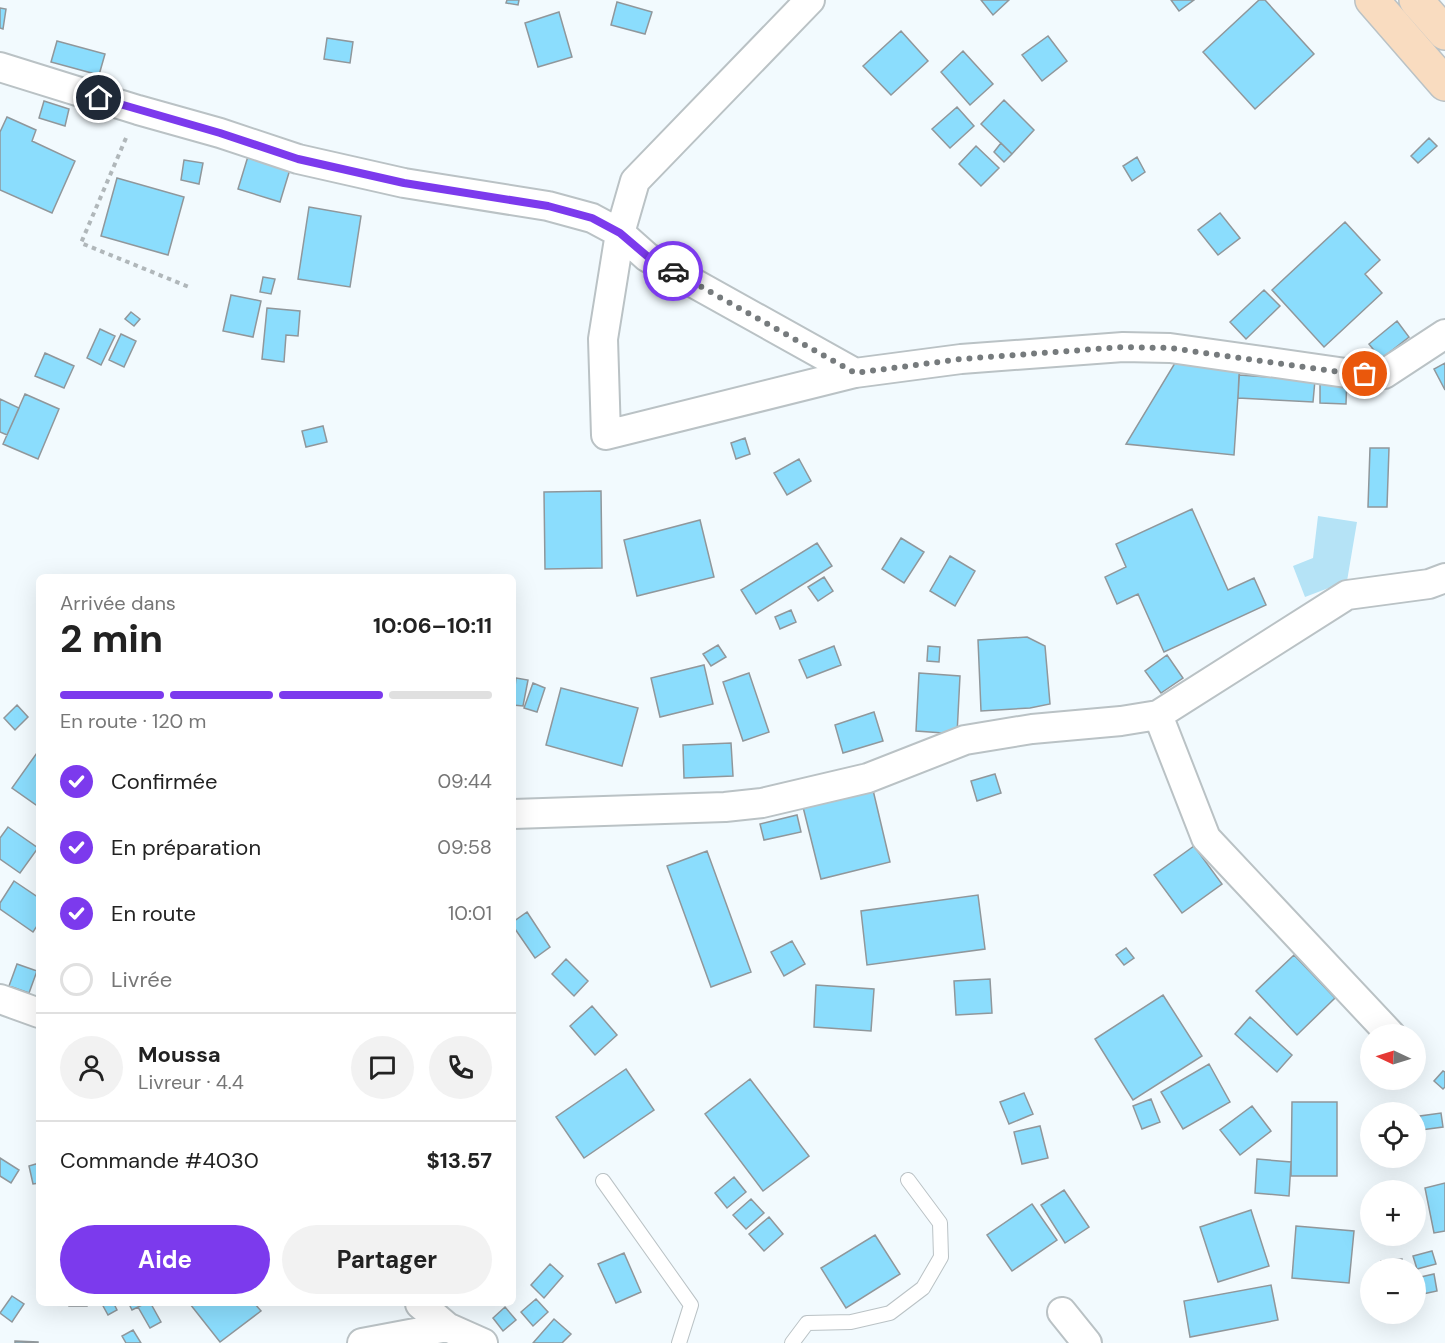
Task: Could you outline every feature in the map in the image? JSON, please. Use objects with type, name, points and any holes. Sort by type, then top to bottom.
[{"type":"main road","points":[[1372,0],[1445,84]]},
{"type":"main road","points":[[1416,0],[1445,33]]},
{"type":"street","points":[[810,0],[635,182],[620,233],[603,339],[606,435],[855,373],[961,359],[1123,347],[1170,348],[1346,373],[1384,374],[1445,334]]},
{"type":"street","points":[[0,67],[220,133],[298,159],[404,183],[548,206],[592,218],[620,233],[647,256],[855,373]]},
{"type":"street","points":[[516,814],[724,807],[762,803],[868,778],[965,741],[1032,729],[1121,721],[1158,715],[1347,595],[1429,584],[1445,578]]},
{"type":"street","points":[[1158,715],[1206,838],[1381,1024]]},
{"type":"street","points":[[0,999],[36,1012]]},
{"type":"street","points":[[422,1306],[447,1327],[483,1343]]},
{"type":"street","points":[[1062,1312],[1087,1343]]},
{"type":"street","points":[[362,1343],[447,1327]]},
{"type":"lane","points":[[792,1343],[807,1323],[850,1322],[890,1312],[923,1288],[940,1257],[940,1223],[909,1180]]},
{"type":"lane","points":[[603,1181],[691,1305],[679,1343]]},
{"type":"path","points":[[138,110],[81,243],[189,287]]},
{"type":"water","points":[[1318,516],[1357,522],[1347,581],[1305,597],[1293,566],[1313,558]]},
{"type":"building","points":[[507,0],[519,0],[518,5],[506,3]]},
{"type":"building","points":[[981,0],[1009,0],[993,15]]},
{"type":"building","points":[[1171,0],[1194,0],[1179,11]]},
{"type":"building","points":[[1259,0],[1265,0],[1314,54],[1255,109],[1203,52]]},
{"type":"building","points":[[617,2],[652,12],[645,34],[611,25]]},
{"type":"building","points":[[0,8],[6,9],[3,29],[0,28]]},
{"type":"building","points":[[559,12],[572,57],[538,67],[525,23]]},
{"type":"building","points":[[901,31],[928,61],[891,95],[863,66]]},
{"type":"building","points":[[1048,36],[1067,61],[1042,81],[1022,55]]},
{"type":"building","points":[[327,38],[353,42],[350,63],[324,59]]},
{"type":"building","points":[[57,41],[105,54],[99,75],[51,62]]},
{"type":"building","points":[[963,51],[993,84],[970,105],[941,72]]},
{"type":"building","points":[[1004,100],[1034,130],[1012,154],[981,124]]},
{"type":"building","points":[[44,101],[69,109],[65,126],[39,118]]},
{"type":"building","points":[[957,107],[974,126],[950,148],[932,129]]},
{"type":"building","points":[[7,117],[36,130],[32,141],[75,161],[52,213],[0,190],[0,132]]},
{"type":"building","points":[[1429,138],[1437,146],[1418,163],[1411,156]]},
{"type":"building","points":[[1001,143],[1012,154],[1004,162],[994,152]]},
{"type":"building","points":[[976,146],[999,168],[981,186],[959,164]]},
{"type":"building","points":[[249,153],[291,166],[280,202],[238,189]]},
{"type":"building","points":[[1137,157],[1145,172],[1132,181],[1123,166]]},
{"type":"building","points":[[184,160],[203,163],[199,184],[181,180]]},
{"type":"building","points":[[117,178],[184,197],[168,255],[101,236]]},
{"type":"building","points":[[309,207],[361,216],[350,287],[298,279]]},
{"type":"building","points":[[1220,213],[1240,238],[1218,255],[1198,230]]},
{"type":"building","points":[[1345,222],[1380,260],[1365,274],[1382,293],[1324,347],[1272,290]]},
{"type":"building","points":[[263,277],[275,279],[271,294],[260,292]]},
{"type":"building","points":[[1264,290],[1280,306],[1246,339],[1230,322]]},
{"type":"building","points":[[231,295],[261,301],[253,337],[223,331]]},
{"type":"building","points":[[267,308],[300,311],[298,336],[286,335],[284,362],[262,359]]},
{"type":"building","points":[[131,312],[140,319],[134,326],[125,319]]},
{"type":"building","points":[[1397,321],[1409,337],[1381,359],[1369,344]]},
{"type":"building","points":[[100,329],[115,336],[101,365],[87,358]]},
{"type":"building","points":[[121,334],[136,341],[124,367],[109,360]]},
{"type":"building","points":[[45,353],[74,366],[64,388],[35,376]]},
{"type":"building","points":[[1178,358],[1240,366],[1234,455],[1126,444]]},
{"type":"building","points":[[1445,363],[1445,390],[1434,369]]},
{"type":"building","points":[[1239,375],[1315,380],[1313,402],[1238,398]]},
{"type":"building","points":[[1320,376],[1347,377],[1346,404],[1320,403]]},
{"type":"building","points":[[25,394],[59,409],[38,459],[3,444]]},
{"type":"building","points":[[0,399],[19,408],[7,435],[0,432]]},
{"type":"building","points":[[323,426],[327,442],[306,447],[302,431]]},
{"type":"building","points":[[745,438],[750,454],[736,459],[731,443]]},
{"type":"building","points":[[1370,448],[1389,448],[1387,507],[1368,507]]},
{"type":"building","points":[[799,459],[811,481],[787,495],[774,473]]},
{"type":"building","points":[[601,491],[602,568],[545,569],[544,492]]},
{"type":"building","points":[[1192,509],[1228,590],[1254,578],[1266,605],[1164,652],[1138,594],[1117,604],[1105,577],[1126,567],[1116,544]]},
{"type":"building","points":[[700,520],[714,577],[637,596],[624,540]]},
{"type":"building","points":[[901,538],[924,552],[904,583],[882,569]]},
{"type":"building","points":[[817,543],[832,566],[756,614],[741,590]]},
{"type":"building","points":[[950,556],[975,571],[955,606],[930,591]]},
{"type":"building","points":[[824,577],[833,591],[818,601],[808,587]]},
{"type":"building","points":[[791,610],[796,622],[780,629],[775,617]]},
{"type":"building","points":[[1027,637],[1045,646],[1050,704],[1030,708],[981,711],[978,640]]},
{"type":"building","points":[[718,645],[726,657],[711,666],[703,654]]},
{"type":"building","points":[[834,646],[841,665],[807,678],[799,660]]},
{"type":"building","points":[[928,646],[940,647],[939,662],[927,661]]},
{"type":"building","points":[[1167,655],[1183,678],[1161,693],[1145,671]]},
{"type":"building","points":[[704,665],[713,704],[660,717],[651,678]]},
{"type":"building","points":[[749,673],[769,732],[743,741],[723,682]]},
{"type":"building","points":[[919,673],[960,676],[957,734],[916,731]]},
{"type":"building","points":[[516,678],[528,680],[523,706],[516,705]]},
{"type":"building","points":[[533,683],[545,688],[537,712],[524,708]]},
{"type":"building","points":[[561,688],[638,708],[622,766],[546,745]]},
{"type":"building","points":[[17,705],[28,717],[15,730],[4,718]]},
{"type":"building","points":[[874,712],[883,741],[843,753],[835,725]]},
{"type":"building","points":[[731,743],[733,776],[684,778],[683,745]]},
{"type":"building","points":[[36,754],[36,805],[12,788]]},
{"type":"building","points":[[995,774],[1001,793],[977,801],[971,781]]},
{"type":"building","points":[[873,790],[890,862],[821,879],[803,807]]},
{"type":"building","points":[[797,815],[801,832],[764,840],[760,824]]},
{"type":"building","points":[[8,827],[36,847],[36,851],[20,873],[0,859],[0,838]]},
{"type":"building","points":[[1194,846],[1222,884],[1182,913],[1154,875]]},
{"type":"building","points":[[707,851],[751,972],[711,987],[667,866]]},
{"type":"building","points":[[14,881],[36,896],[36,928],[33,932],[0,909],[0,903]]},
{"type":"building","points":[[978,895],[985,949],[867,965],[861,911]]},
{"type":"building","points":[[527,912],[550,947],[535,958],[516,930],[516,920]]},
{"type":"building","points":[[792,941],[805,964],[784,976],[771,952]]},
{"type":"building","points":[[1126,948],[1134,958],[1124,965],[1116,955]]},
{"type":"building","points":[[1294,955],[1335,998],[1297,1035],[1256,991]]},
{"type":"building","points":[[566,959],[588,981],[574,996],[552,974]]},
{"type":"building","points":[[17,964],[36,971],[29,993],[9,986]]},
{"type":"building","points":[[990,979],[992,1013],[956,1015],[954,981]]},
{"type":"building","points":[[816,985],[874,989],[871,1031],[814,1027]]},
{"type":"building","points":[[1163,995],[1202,1056],[1133,1100],[1095,1039]]},
{"type":"building","points":[[592,1006],[617,1035],[595,1055],[570,1026]]},
{"type":"building","points":[[1250,1017],[1292,1055],[1277,1072],[1235,1034]]},
{"type":"building","points":[[1209,1064],[1230,1102],[1183,1129],[1161,1092]]},
{"type":"building","points":[[626,1069],[654,1110],[584,1158],[556,1117]]},
{"type":"building","points":[[1443,1071],[1445,1072],[1445,1087],[1443,1089],[1434,1081]]},
{"type":"building","points":[[750,1079],[809,1156],[763,1191],[705,1114]]},
{"type":"building","points":[[1024,1093],[1033,1114],[1009,1124],[1000,1102]]},
{"type":"building","points":[[1151,1099],[1160,1122],[1142,1129],[1133,1106]]},
{"type":"building","points":[[1292,1102],[1337,1102],[1337,1176],[1291,1176]]},
{"type":"building","points":[[1252,1106],[1271,1131],[1240,1155],[1220,1130]]},
{"type":"building","points":[[1441,1113],[1443,1127],[1426,1129],[1426,1115]]},
{"type":"building","points":[[1040,1126],[1048,1158],[1022,1164],[1014,1132]]},
{"type":"building","points":[[0,1158],[19,1170],[11,1183],[0,1176]]},
{"type":"building","points":[[1257,1159],[1291,1162],[1289,1196],[1255,1193]]},
{"type":"building","points":[[36,1164],[36,1184],[33,1184],[29,1166]]},
{"type":"building","points":[[734,1177],[746,1192],[727,1208],[715,1193]]},
{"type":"building","points":[[1445,1183],[1445,1231],[1434,1233],[1426,1188]]},
{"type":"building","points":[[1064,1190],[1089,1227],[1065,1243],[1041,1205]]},
{"type":"building","points":[[751,1199],[764,1213],[746,1229],[733,1215]]},
{"type":"building","points":[[1032,1204],[1057,1240],[1012,1271],[987,1235]]},
{"type":"building","points":[[1251,1210],[1269,1266],[1218,1282],[1200,1227]]},
{"type":"building","points":[[769,1217],[783,1234],[764,1251],[749,1234]]},
{"type":"building","points":[[1296,1226],[1354,1231],[1349,1283],[1292,1278]]},
{"type":"building","points":[[875,1235],[900,1274],[846,1308],[821,1268]]},
{"type":"building","points":[[1432,1251],[1436,1264],[1426,1267],[1426,1258],[1414,1258],[1413,1256]]},
{"type":"building","points":[[624,1253],[641,1292],[616,1303],[598,1264]]},
{"type":"building","points":[[550,1264],[563,1276],[544,1298],[531,1285]]},
{"type":"building","points":[[1434,1274],[1437,1291],[1426,1293],[1426,1276]]},
{"type":"building","points":[[1271,1285],[1278,1320],[1190,1337],[1184,1301]]},
{"type":"building","points":[[12,1296],[24,1304],[12,1322],[0,1313]]},
{"type":"building","points":[[536,1299],[548,1312],[533,1326],[521,1312]]},
{"type":"building","points":[[103,1306],[115,1306],[117,1310],[108,1315]]},
{"type":"building","points":[[152,1306],[161,1322],[150,1328],[138,1307]]},
{"type":"building","points":[[192,1306],[257,1306],[261,1311],[220,1342]]},
{"type":"building","points":[[505,1307],[516,1320],[503,1331],[493,1318]]},
{"type":"building","points":[[554,1319],[571,1334],[562,1343],[533,1343]]},
{"type":"building","points":[[133,1330],[141,1343],[126,1343],[122,1336]]},
{"type":"building","points":[[15,1341],[38,1342],[38,1343],[15,1343]]},
{"type":"way so far","points":[[673,271],[855,373],[961,359],[1123,347],[1170,348],[1365,374]]},
{"type":"route","points":[[99,98],[220,133],[298,159],[404,183],[548,206],[592,218],[620,233],[647,256],[673,271]]}]
